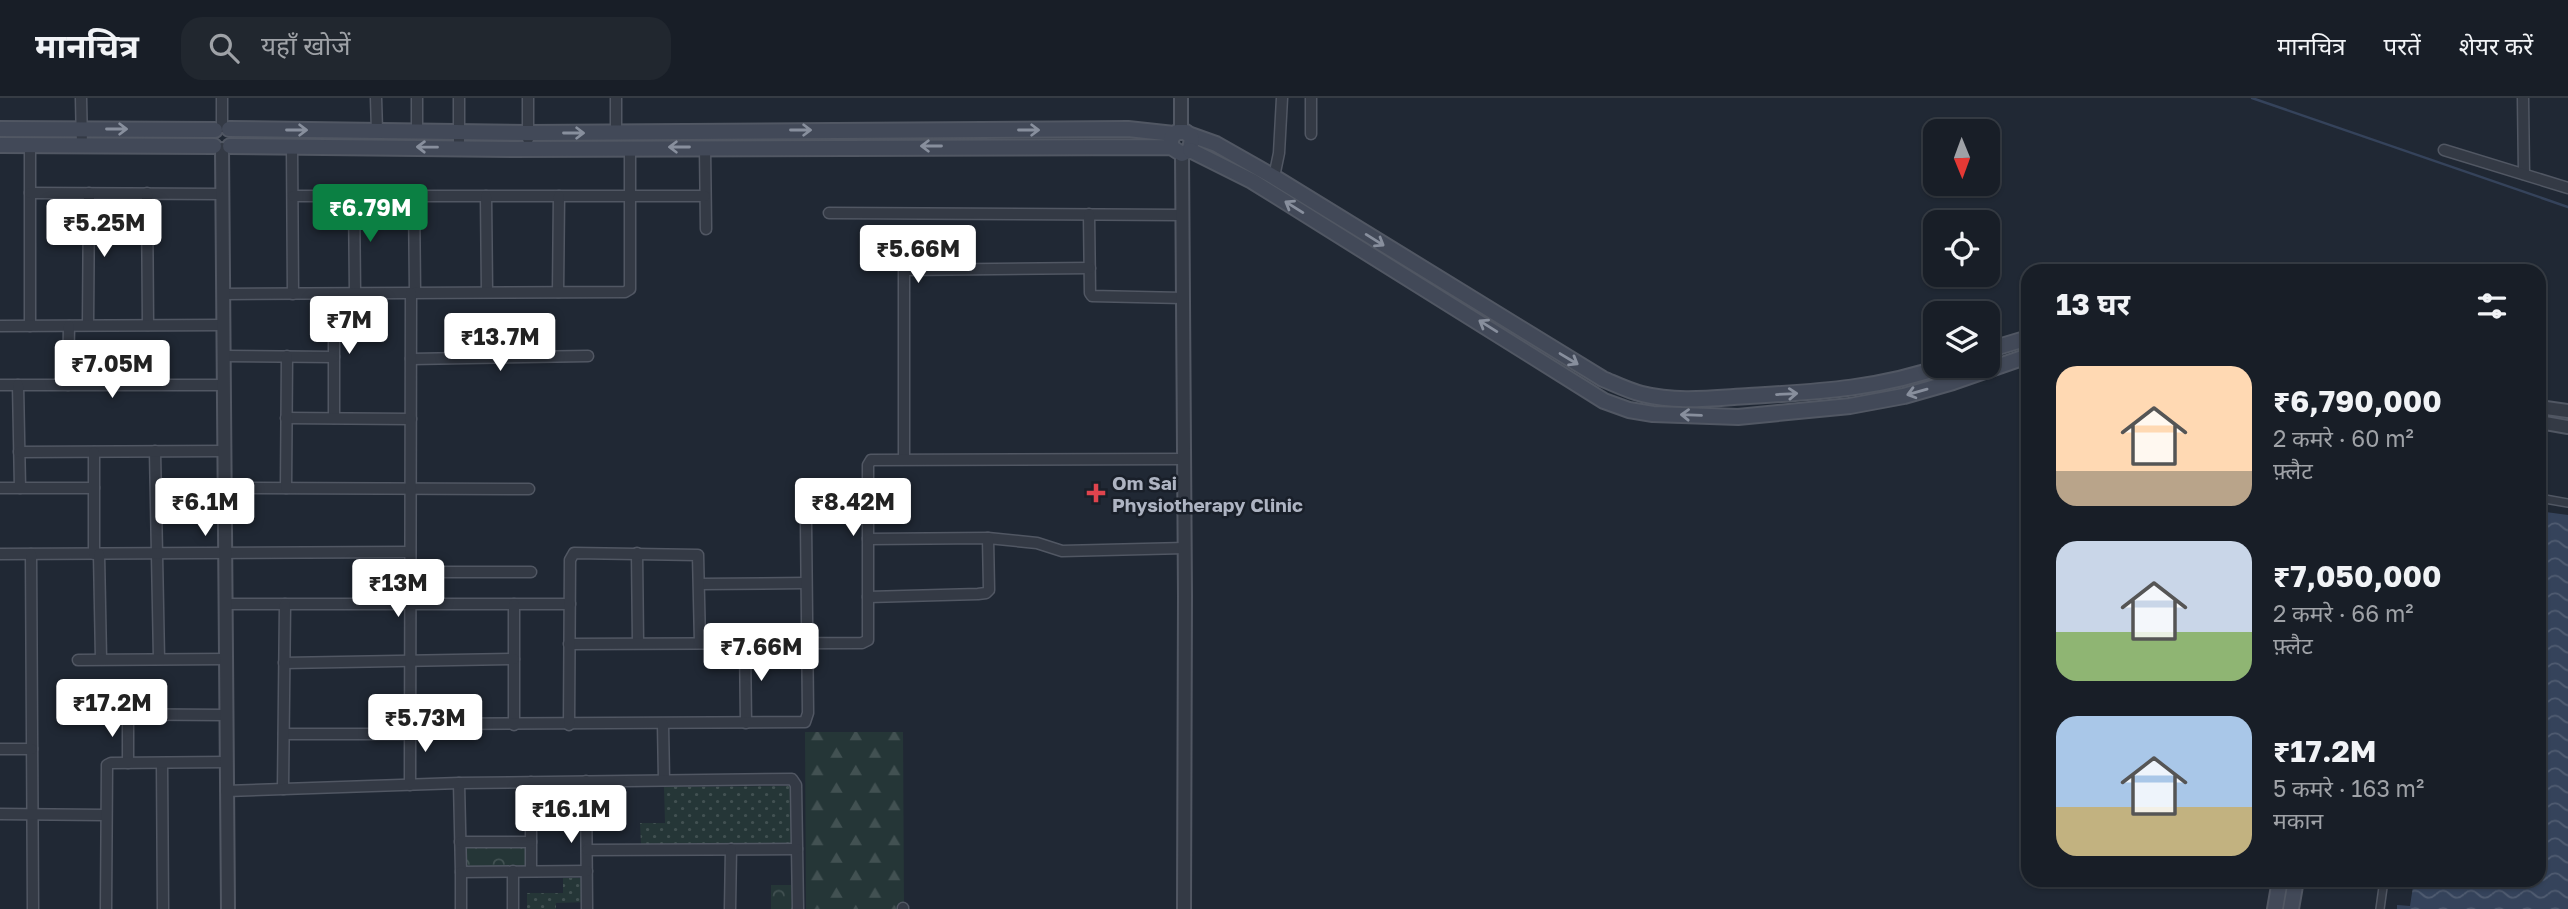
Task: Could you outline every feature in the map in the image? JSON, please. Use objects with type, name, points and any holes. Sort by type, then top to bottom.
[{"type":"main road","points":[[0,129],[528,133],[1128,129],[1181,142],[1252,181],[1604,401],[1629,410],[1738,417],[1850,406],[1904,396],[2021,358]]},
{"type":"main road","points":[[222,129],[211,139],[222,147]]},
{"type":"main road","points":[[222,129],[233,137],[222,147]]},
{"type":"main road","points":[[0,145],[527,148],[1181,142],[1216,144],[1603,379],[1642,394],[1668,399],[1700,399],[1848,389],[1891,382],[1923,372]]},
{"type":"main road","points":[[2000,346],[2021,340]]},
{"type":"main road","points":[[2275,909],[2279,887]]},
{"type":"main road","points":[[2291,909],[2295,887]]},
{"type":"street","points":[[81,98],[82,145]]},
{"type":"street","points":[[222,98],[222,129]]},
{"type":"street","points":[[376,98],[377,131]]},
{"type":"street","points":[[417,98],[417,131]]},
{"type":"street","points":[[459,98],[459,148]]},
{"type":"street","points":[[527,148],[528,98]]},
{"type":"street","points":[[616,98],[616,133]]},
{"type":"street","points":[[1181,98],[1185,548],[1184,909]]},
{"type":"street","points":[[1274,177],[1279,153],[1282,98]]},
{"type":"street","points":[[1311,98],[1311,134]]},
{"type":"street","points":[[2523,98],[2524,174]]},
{"type":"street","points":[[30,145],[30,326]]},
{"type":"street","points":[[292,146],[293,294]]},
{"type":"street","points":[[705,146],[706,229]]},
{"type":"street","points":[[222,147],[228,909]]},
{"type":"street","points":[[223,294],[629,291],[630,147]]},
{"type":"street","points":[[2444,150],[2568,187]]},
{"type":"street","points":[[30,192],[222,194]]},
{"type":"street","points":[[88,326],[89,193]]},
{"type":"street","points":[[147,193],[148,325]]},
{"type":"street","points":[[293,196],[705,196]]},
{"type":"street","points":[[354,196],[355,293]]},
{"type":"street","points":[[410,785],[414,196]]},
{"type":"street","points":[[486,196],[487,292]]},
{"type":"street","points":[[558,292],[559,196]]},
{"type":"street","points":[[829,213],[1182,215]]},
{"type":"street","points":[[1089,214],[1092,296],[1182,298]]},
{"type":"street","points":[[904,458],[904,270],[1090,268]]},
{"type":"street","points":[[334,293],[334,418]]},
{"type":"street","points":[[0,326],[223,325]]},
{"type":"street","points":[[68,385],[69,326]]},
{"type":"street","points":[[224,356],[334,357]]},
{"type":"street","points":[[286,356],[286,488]]},
{"type":"street","points":[[411,359],[588,356]]},
{"type":"street","points":[[0,386],[224,385]]},
{"type":"street","points":[[18,386],[20,488]]},
{"type":"street","points":[[2546,408],[2568,411]]},
{"type":"street","points":[[286,418],[411,419]]},
{"type":"street","points":[[2546,423],[2568,426]]},
{"type":"street","points":[[155,451],[159,659]]},
{"type":"street","points":[[19,452],[224,451]]},
{"type":"street","points":[[94,452],[102,659]]},
{"type":"street","points":[[569,644],[862,643],[868,640],[868,465],[871,460],[1184,458]]},
{"type":"street","points":[[0,488],[94,488]]},
{"type":"street","points":[[225,488],[529,489]]},
{"type":"street","points":[[2546,499],[2568,503]]},
{"type":"street","points":[[284,734],[514,724],[805,722],[808,713],[806,523]]},
{"type":"street","points":[[869,539],[988,538],[1037,543],[1062,551],[1185,548]]},
{"type":"street","points":[[869,597],[986,593],[989,590],[988,538]]},
{"type":"street","points":[[0,554],[410,552]]},
{"type":"street","points":[[569,724],[570,560],[574,553],[695,553],[699,557],[700,643]]},
{"type":"street","points":[[637,553],[638,643]]},
{"type":"street","points":[[32,554],[33,909]]},
{"type":"street","points":[[410,572],[531,572]]},
{"type":"street","points":[[699,584],[806,583]]},
{"type":"street","points":[[225,604],[570,604]]},
{"type":"street","points":[[283,789],[285,604]]},
{"type":"street","points":[[514,604],[514,724]]},
{"type":"street","points":[[745,642],[746,723]]},
{"type":"street","points":[[78,660],[226,659]]},
{"type":"street","points":[[284,663],[514,659]]},
{"type":"street","points":[[76,714],[226,715]]},
{"type":"street","points":[[128,714],[128,763]]},
{"type":"street","points":[[663,724],[664,780]]},
{"type":"street","points":[[0,749],[32,749]]},
{"type":"street","points":[[106,909],[107,765],[227,762]]},
{"type":"street","points":[[162,763],[163,909]]},
{"type":"street","points":[[226,791],[459,783],[792,779],[796,785],[798,909]]},
{"type":"street","points":[[586,781],[587,909]]},
{"type":"street","points":[[531,782],[531,871]]},
{"type":"street","points":[[459,783],[461,909]]},
{"type":"street","points":[[0,814],[105,815]]},
{"type":"street","points":[[460,842],[531,842]]},
{"type":"street","points":[[730,909],[731,849]]},
{"type":"street","points":[[587,850],[797,849]]},
{"type":"street","points":[[461,872],[587,870]]},
{"type":"street","points":[[513,871],[513,909]]},
{"type":"street","points":[[2379,909],[2383,887]]},
{"type":"green space","points":[[805,732],[903,732],[904,909],[806,909]]},
{"type":"green space","points":[[791,786],[793,845],[641,844],[640,823],[665,823],[664,787]]},
{"type":"green space","points":[[534,846],[534,867],[467,867],[467,847]]},
{"type":"green space","points":[[563,878],[588,878],[589,902],[556,903],[556,909],[527,909],[527,893],[563,893]]},
{"type":"green space","points":[[771,885],[791,885],[792,909],[771,909]]},
{"type":"water","points":[[2546,512],[2568,515],[2568,909],[2397,909],[2397,905],[2410,906],[2413,887],[2546,887]]},
{"type":"waterway","points":[[2252,98],[2568,207]]},
{"type":"place","name":"Om Sai Physiotherapy Clinic","points":[[1096,493]]}]
